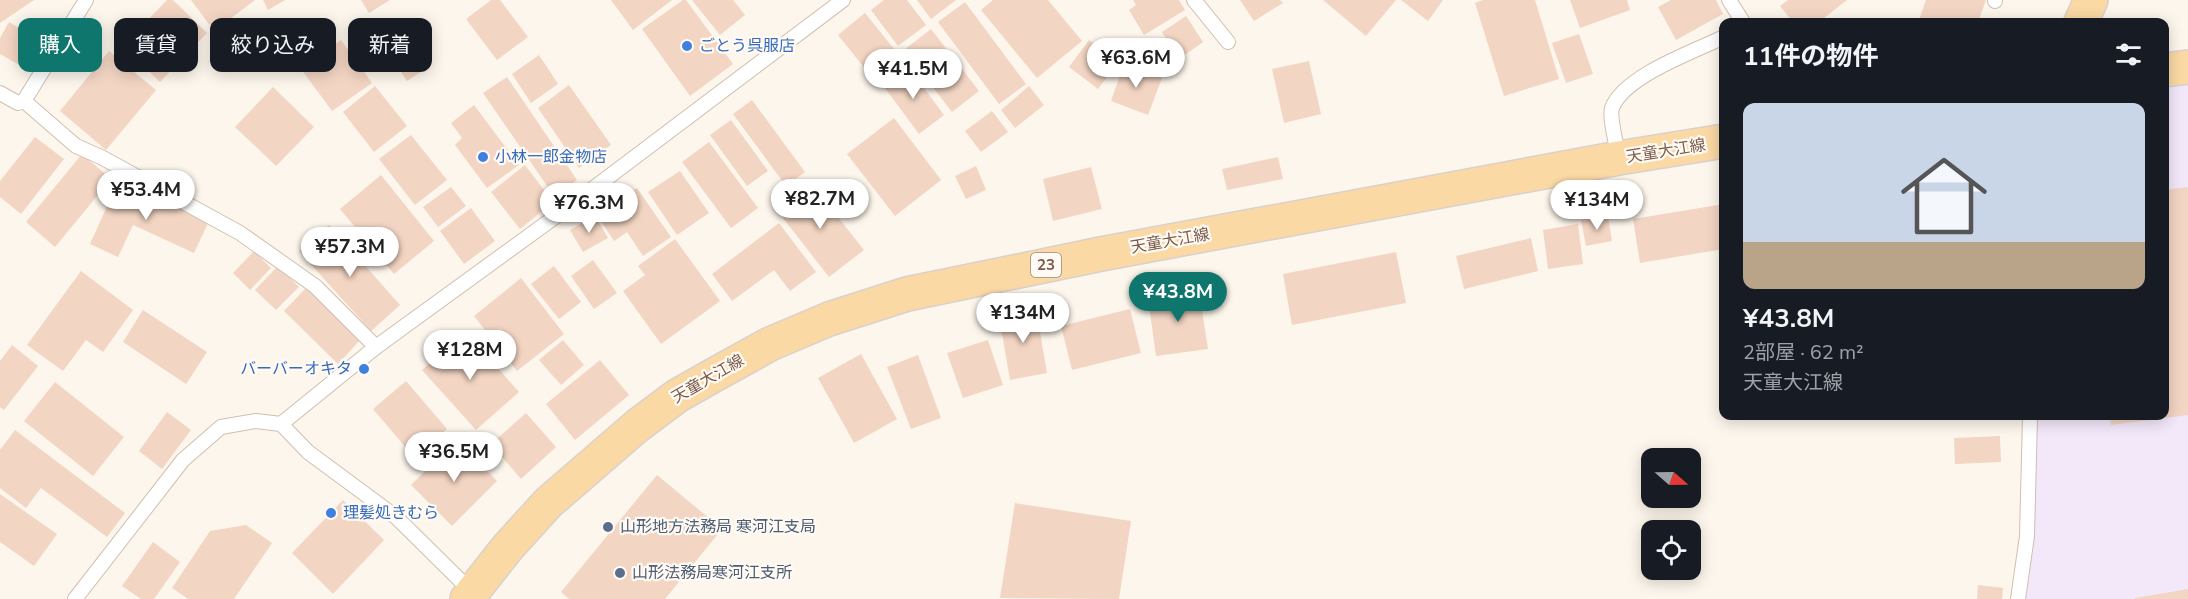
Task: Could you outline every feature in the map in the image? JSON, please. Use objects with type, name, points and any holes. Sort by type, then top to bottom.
[{"type":"main road","points":[[2083,18],[2091,0]]},
{"type":"main road","points":[[2169,69],[2188,67]]},
{"type":"main road","name":"天童大江線","points":[[470,595],[549,502],[637,426],[676,396],[770,344],[829,319],[907,294],[1101,254],[1619,158],[1719,142]]},
{"type":"lane","points":[[0,93],[18,103],[24,101],[86,0]]},
{"type":"lane","points":[[281,424],[376,347],[570,206],[843,0]]},
{"type":"lane","points":[[1194,0],[1228,42]]},
{"type":"lane","points":[[1729,0],[1740,18]]},
{"type":"lane","points":[[1619,158],[1611,110],[1622,91],[1639,78],[1719,39]]},
{"type":"lane","points":[[24,101],[76,146],[240,233],[315,286],[376,347]]},
{"type":"lane","points":[[2018,599],[2026,536],[2030,420]]},
{"type":"lane","points":[[75,599],[183,460],[221,427],[256,421],[281,424],[308,452],[396,517],[470,595]]},
{"type":"shaded area","points":[[2188,67],[2188,599],[2018,599],[2030,420],[2169,420],[2169,69]]},
{"type":"building","points":[[0,0],[34,0],[0,23]]},
{"type":"building","points":[[167,0],[173,0],[192,18],[150,18]]},
{"type":"building","points":[[191,0],[255,0],[231,18],[210,18],[210,26]]},
{"type":"building","points":[[263,0],[285,0],[268,10]]},
{"type":"building","points":[[361,0],[390,0],[369,13]]},
{"type":"building","points":[[491,0],[500,0],[528,37],[497,60],[466,19]]},
{"type":"building","points":[[611,0],[672,0],[633,30]]},
{"type":"building","points":[[686,0],[733,64],[690,96],[642,29]]},
{"type":"building","points":[[692,0],[733,0],[745,15],[720,35]]},
{"type":"building","points":[[884,0],[907,0],[926,25],[898,46],[871,10]]},
{"type":"building","points":[[917,0],[956,0],[931,19]]},
{"type":"building","points":[[993,0],[1048,0],[1082,41],[1037,78],[981,10]]},
{"type":"building","points":[[1133,0],[1179,0],[1185,10],[1144,35],[1129,10],[1136,5]]},
{"type":"building","points":[[1240,0],[1280,0],[1283,3],[1254,21]]},
{"type":"building","points":[[1323,0],[1396,0],[1366,36]]},
{"type":"building","points":[[1401,0],[1443,0],[1428,21]]},
{"type":"building","points":[[1483,0],[1535,0],[1559,79],[1504,96],[1475,3]]},
{"type":"building","points":[[1570,0],[1627,0],[1630,10],[1580,28]]},
{"type":"building","points":[[1671,0],[1716,0],[1723,14],[1676,40],[1658,7]]},
{"type":"building","points":[[1788,0],[1847,0],[1824,18],[1790,18],[1780,6]]},
{"type":"building","points":[[1926,0],[1986,0],[1979,18],[1920,18]]},
{"type":"building","points":[[965,2],[1026,84],[999,104],[938,22]]},
{"type":"building","points":[[865,13],[902,59],[875,81],[838,35]]},
{"type":"building","points":[[1186,16],[1203,42],[1179,59],[1162,32]]},
{"type":"building","points":[[9,22],[18,27],[18,64],[0,54],[0,38]]},
{"type":"building","points":[[198,24],[207,33],[198,42]]},
{"type":"building","points":[[931,29],[979,91],[952,112],[904,50]]},
{"type":"building","points":[[1579,34],[1593,74],[1566,83],[1552,43]]},
{"type":"building","points":[[341,40],[348,50],[348,72],[364,72],[372,83],[332,111],[303,72],[336,72],[336,44]]},
{"type":"building","points":[[1089,40],[1118,63],[1098,89],[1069,67]]},
{"type":"building","points":[[109,51],[114,55],[114,72],[134,72],[156,90],[106,150],[60,111],[92,72],[102,72],[102,60]]},
{"type":"building","points":[[539,55],[558,84],[531,103],[512,74]]},
{"type":"building","points":[[1309,61],[1321,114],[1284,123],[1272,69]]},
{"type":"building","points":[[1124,64],[1162,78],[1148,115],[1111,101]]},
{"type":"building","points":[[907,65],[944,115],[919,134],[882,84]]},
{"type":"building","points":[[150,72],[170,72],[160,82]]},
{"type":"building","points":[[401,72],[421,72],[407,81]]},
{"type":"building","points":[[507,77],[577,180],[554,196],[483,93]]},
{"type":"building","points":[[569,85],[611,145],[579,168],[538,108]]},
{"type":"building","points":[[375,86],[407,126],[374,152],[343,112]]},
{"type":"building","points":[[1029,86],[1044,105],[1015,128],[1001,110]]},
{"type":"building","points":[[273,87],[314,127],[276,166],[235,127]]},
{"type":"building","points":[[752,100],[805,172],[786,186],[733,114]]},
{"type":"building","points":[[474,105],[519,165],[487,188],[455,145],[462,138],[451,123]]},
{"type":"building","points":[[992,111],[1008,132],[981,152],[965,131]]},
{"type":"building","points":[[894,118],[941,180],[895,216],[847,154]]},
{"type":"building","points":[[731,120],[768,171],[747,186],[710,135]]},
{"type":"building","points":[[411,135],[447,180],[415,205],[379,159]]},
{"type":"building","points":[[35,137],[64,159],[21,214],[0,197],[0,181]]},
{"type":"building","points":[[709,142],[758,208],[731,228],[682,162]]},
{"type":"building","points":[[82,154],[111,179],[55,247],[26,222]]},
{"type":"building","points":[[1278,157],[1283,179],[1227,190],[1222,169]]},
{"type":"building","points":[[525,165],[553,202],[520,229],[491,192]]},
{"type":"building","points":[[976,166],[986,190],[966,199],[955,176]]},
{"type":"building","points":[[1091,167],[1102,209],[1053,221],[1043,179]]},
{"type":"building","points":[[680,171],[709,213],[677,235],[648,192]]},
{"type":"building","points":[[381,175],[434,241],[394,274],[340,209]]},
{"type":"building","points":[[119,180],[209,221],[194,253],[133,225],[118,257],[90,244]]},
{"type":"building","points":[[810,182],[864,250],[829,277],[776,209]]},
{"type":"building","points":[[451,187],[466,206],[438,227],[423,207]]},
{"type":"building","points":[[2188,187],[2188,415],[2169,417],[2169,189]]},
{"type":"building","points":[[637,188],[671,237],[643,256],[627,232],[614,241],[597,215]]},
{"type":"building","points":[[1719,205],[1719,250],[1640,263],[1633,219]]},
{"type":"building","points":[[471,208],[495,241],[464,264],[440,231]]},
{"type":"building","points":[[595,216],[608,238],[583,252],[570,230]]},
{"type":"building","points":[[1608,216],[1612,241],[1586,246],[1581,220]]},
{"type":"building","points":[[779,223],[816,272],[790,291],[774,270],[732,301],[712,274]]},
{"type":"building","points":[[1578,224],[1583,264],[1548,269],[1543,230]]},
{"type":"building","points":[[329,225],[400,305],[371,331],[299,251]]},
{"type":"building","points":[[1531,238],[1538,271],[1464,289],[1456,256]]},
{"type":"building","points":[[675,239],[720,301],[661,344],[623,291],[645,275],[638,266]]},
{"type":"building","points":[[254,251],[271,268],[250,290],[233,273]]},
{"type":"building","points":[[1396,252],[1406,303],[1292,325],[1283,274]]},
{"type":"building","points":[[593,260],[617,293],[594,309],[571,276]]},
{"type":"building","points":[[278,266],[299,287],[276,310],[255,290]]},
{"type":"building","points":[[554,266],[581,302],[559,319],[531,284]]},
{"type":"building","points":[[81,271],[133,310],[103,352],[86,340],[63,371],[27,345]]},
{"type":"building","points":[[521,278],[564,334],[517,371],[474,316]]},
{"type":"building","points":[[306,288],[360,340],[338,364],[284,311]]},
{"type":"building","points":[[1199,290],[1208,349],[1156,356],[1148,298]]},
{"type":"building","points":[[1036,309],[1047,373],[1010,380],[999,316]]},
{"type":"building","points":[[1130,309],[1141,353],[1072,370],[1061,326]]},
{"type":"building","points":[[143,310],[207,352],[186,384],[123,342]]},
{"type":"building","points":[[465,331],[519,392],[476,430],[422,370]]},
{"type":"building","points":[[563,340],[584,365],[561,385],[539,360]]},
{"type":"building","points":[[988,340],[1003,385],[963,398],[947,353]]},
{"type":"building","points":[[12,345],[38,366],[4,410],[0,407],[0,361]]},
{"type":"building","points":[[861,354],[897,419],[854,443],[818,378]]},
{"type":"building","points":[[918,355],[941,418],[911,429],[887,367]]},
{"type":"building","points":[[600,360],[629,395],[575,440],[546,404]]},
{"type":"building","points":[[406,381],[447,429],[414,457],[373,409]]},
{"type":"building","points":[[55,382],[124,437],[93,476],[24,421]]},
{"type":"building","points":[[167,412],[191,430],[162,469],[139,451]]},
{"type":"building","points":[[526,413],[556,447],[521,479],[491,444]]},
{"type":"building","points":[[2110,420],[2150,420],[2111,425]]},
{"type":"building","points":[[15,430],[125,513],[107,537],[41,488],[26,508],[0,488],[0,450]]},
{"type":"building","points":[[2000,436],[2001,462],[1955,464],[1954,438]]},
{"type":"building","points":[[457,440],[497,481],[452,526],[411,485]]},
{"type":"building","points":[[657,475],[722,529],[665,599],[569,599],[561,592]]},
{"type":"building","points":[[0,494],[57,534],[34,566],[0,542]]},
{"type":"building","points":[[343,500],[384,540],[333,594],[292,553]]},
{"type":"building","points":[[1015,503],[1131,521],[1119,599],[1000,598]]},
{"type":"building","points":[[246,525],[272,543],[234,599],[188,599],[172,588],[210,531]]},
{"type":"building","points":[[153,542],[180,562],[154,599],[141,599],[122,586]]},
{"type":"building","points":[[1978,585],[2003,588],[2002,599],[1977,599]]},
{"type":"building","points":[[2188,589],[2188,599],[2135,599],[2135,598]]},
{"type":"place","name":"ごとう呉服店","points":[[687,46]]},
{"type":"place","name":"小林一郎金物店","points":[[483,157]]},
{"type":"place","name":"バーバーオキタ","points":[[364,369]]},
{"type":"place","name":"理髪処きむら","points":[[331,513]]},
{"type":"place","name":"山形地方法務局 寒河江支局","points":[[608,527]]},
{"type":"place","name":"山形法務局寒河江支所","points":[[620,573]]}]
